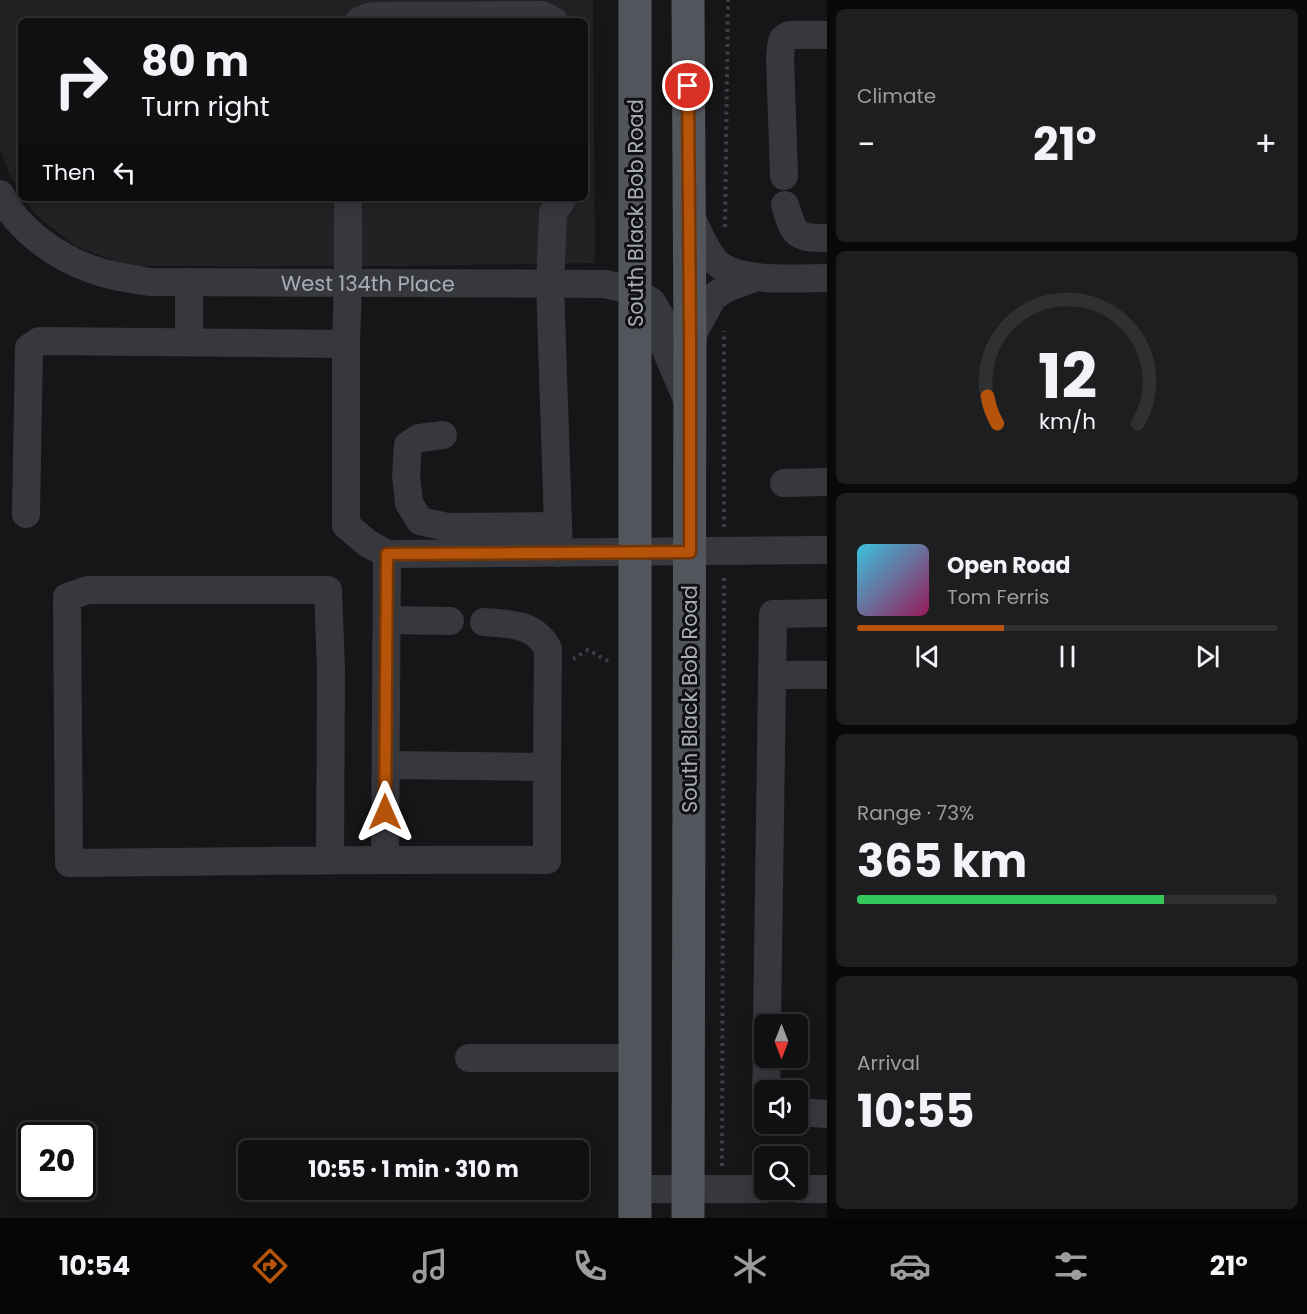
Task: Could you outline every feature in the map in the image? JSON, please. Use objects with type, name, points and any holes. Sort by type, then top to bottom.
[{"type":"main road","name":"South Black Bob Road","points":[[635,0],[635,1204]]},
{"type":"main road","name":"South Black Bob Road","points":[[688,0],[689,1204]]},
{"type":"street","points":[[366,18],[542,15],[548,18]]},
{"type":"street","points":[[783,176],[780,58],[783,39],[789,35],[827,35]]},
{"type":"street","name":"West 134th Place","points":[[7,200],[18,222],[58,254],[90,269],[150,282],[605,284],[635,291],[652,302],[660,316],[665,348],[690,406]]},
{"type":"street","points":[[348,201],[346,525],[367,543],[387,554],[558,539]]},
{"type":"street","points":[[558,539],[550,284],[553,213],[561,201]]},
{"type":"street","points":[[785,205],[795,233],[802,237],[827,238]]},
{"type":"street","points":[[689,212],[715,260],[724,268],[754,278],[827,278]]},
{"type":"street","points":[[690,339],[713,297],[724,289],[754,278]]},
{"type":"street","points":[[189,282],[189,342]]},
{"type":"street","points":[[27,514],[29,348],[39,341],[346,344]]},
{"type":"street","points":[[443,435],[419,438],[408,445],[406,475],[409,503],[420,521],[447,527],[558,539],[635,552],[827,550]]},
{"type":"street","points":[[784,483],[827,482]]},
{"type":"street","points":[[385,859],[387,554]]},
{"type":"street","points":[[330,860],[332,668],[328,590],[88,590],[67,597],[69,863],[330,860],[385,859],[547,860],[547,767],[557,656],[532,630],[516,624],[484,622]]},
{"type":"street","points":[[767,1014],[773,614],[827,613]]},
{"type":"street","points":[[387,621],[450,621]]},
{"type":"street","points":[[772,675],[827,675]]},
{"type":"street","points":[[386,765],[547,767]]},
{"type":"street","points":[[469,1058],[635,1058]]},
{"type":"street","points":[[808,1113],[827,1114]]},
{"type":"street","points":[[635,1204],[689,1204],[721,1189],[754,1189]]},
{"type":"street","points":[[808,1189],[827,1189]]},
{"type":"path","points":[[725,230],[728,0]]},
{"type":"path","points":[[724,321],[724,522]]},
{"type":"path","points":[[721,1189],[724,576]]},
{"type":"path","points":[[557,656],[588,650],[609,661]]},
{"type":"shaded area","points":[[0,0],[593,0],[595,263],[129,266],[75,246],[35,214],[27,201],[588,201],[588,18],[18,18],[18,188],[10,176],[0,149]]},
{"type":"route","points":[[385,812],[387,554],[690,552],[688,86]]}]
